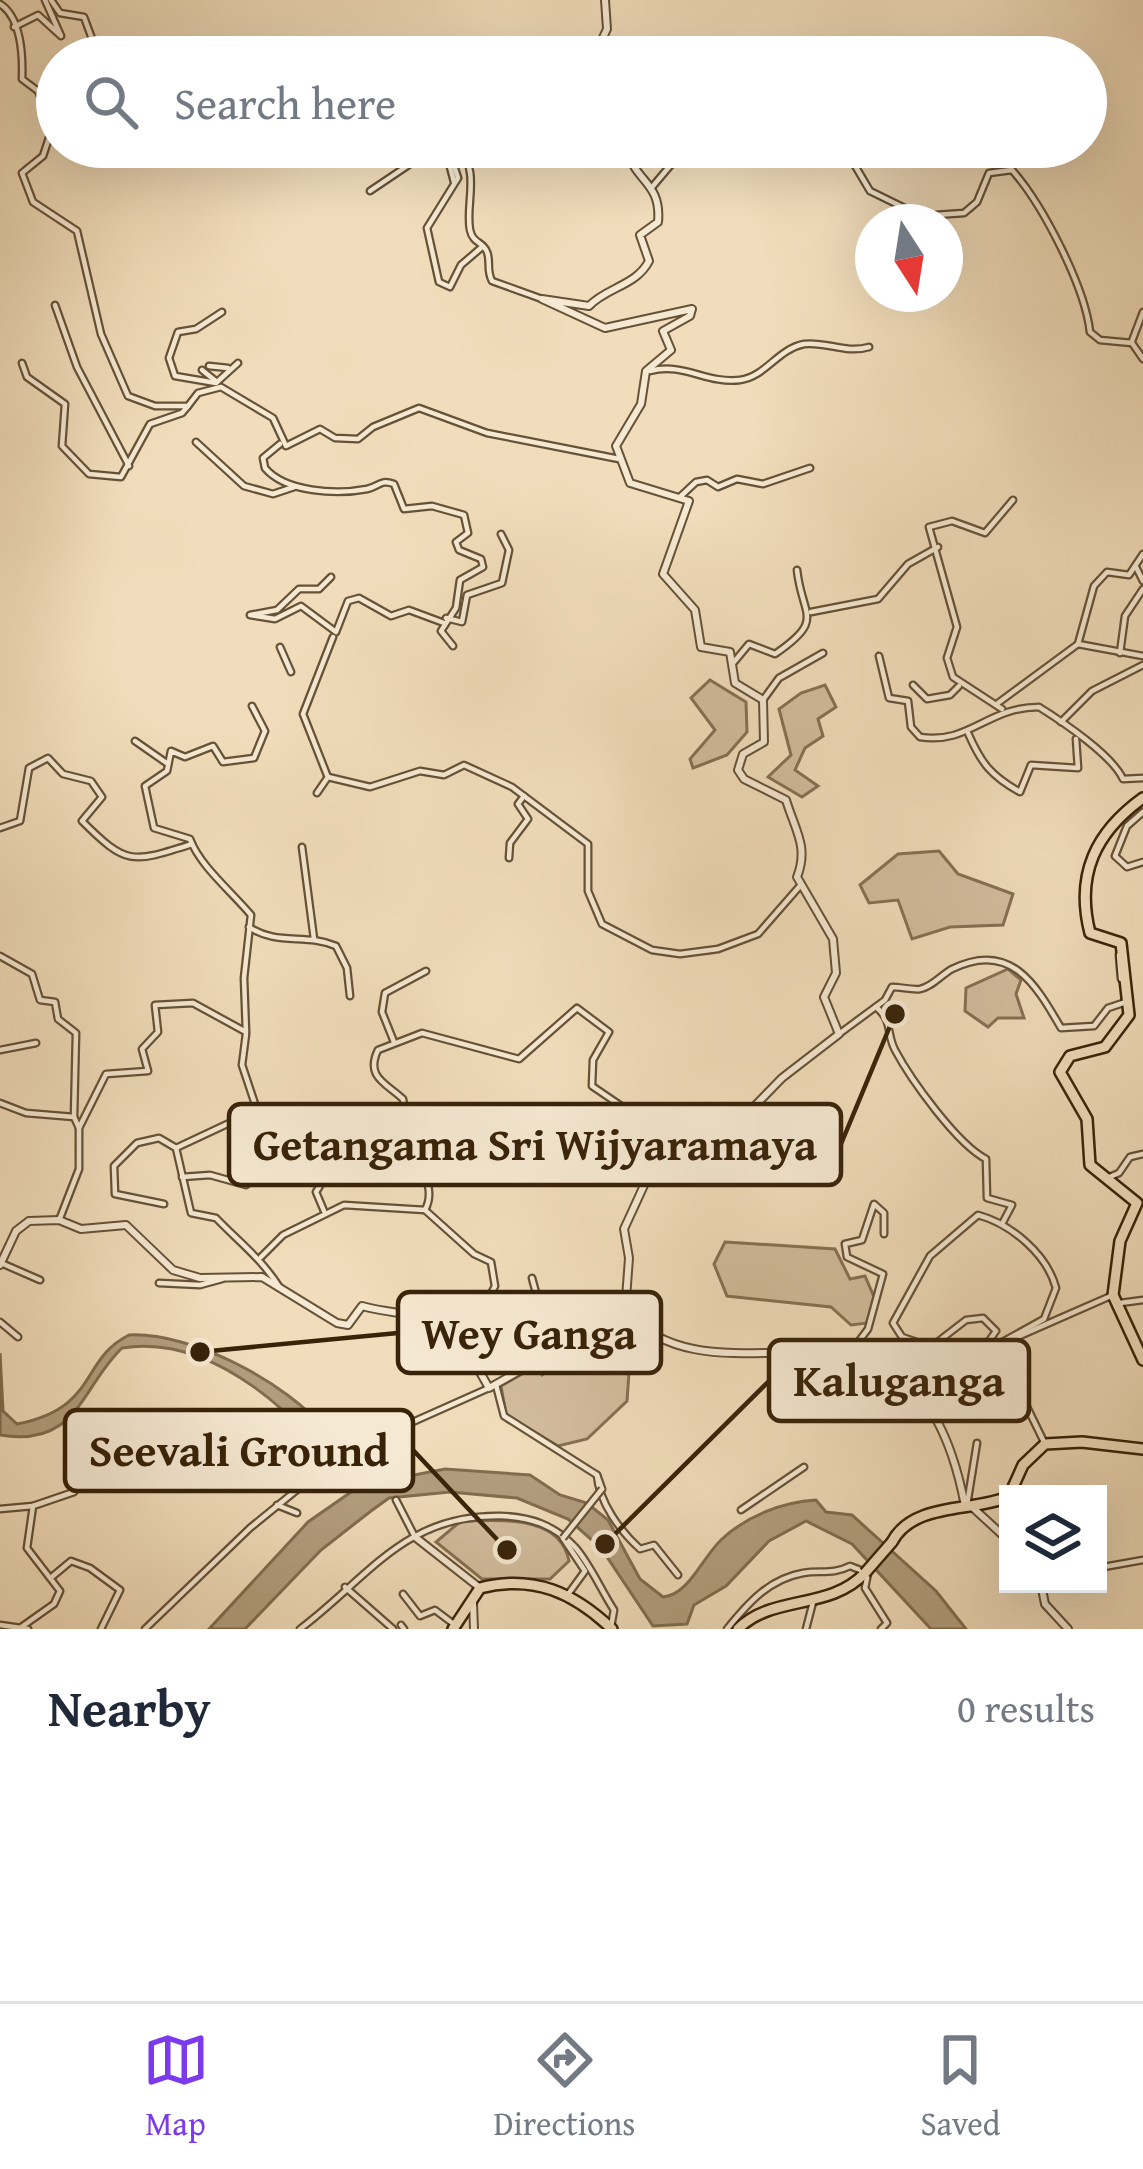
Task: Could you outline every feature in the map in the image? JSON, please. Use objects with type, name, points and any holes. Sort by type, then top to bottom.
[{"type":"main road","points":[[1143,798],[1116,817],[1098,840],[1087,869],[1088,929],[1096,938],[1117,938],[1131,1001],[1127,1020],[1108,1044],[1070,1056],[1060,1072],[1087,1119],[1090,1165],[1132,1196],[1138,1207],[1120,1241],[1113,1296],[1143,1360]]},
{"type":"main road","points":[[1014,1485],[1023,1465],[1045,1444],[1082,1442],[1143,1450]]},
{"type":"main road","points":[[738,1629],[762,1612],[813,1602],[851,1588],[902,1527],[923,1516],[999,1497]]},
{"type":"main road","points":[[454,1627],[480,1588],[540,1585],[569,1593],[611,1628]]},
{"type":"street","points":[[14,27],[38,15],[61,36],[48,0]]},
{"type":"street","points":[[48,0],[60,13],[84,17],[91,36]]},
{"type":"street","points":[[604,36],[605,0]]},
{"type":"street","points":[[0,4],[8,9],[23,52],[22,79],[36,90]]},
{"type":"street","points":[[36,162],[22,173],[29,198],[76,231],[101,334],[128,396],[155,406],[188,406]]},
{"type":"street","points":[[370,191],[404,168]]},
{"type":"street","points":[[450,168],[454,187]]},
{"type":"street","points":[[456,168],[454,187],[427,228],[440,282],[450,287],[461,265],[482,247]]},
{"type":"street","points":[[469,168],[474,196],[466,212],[470,234],[482,247],[486,270],[498,286],[589,306],[604,291],[645,271],[649,262],[640,235],[659,218],[653,186],[634,168]]},
{"type":"street","points":[[653,186],[668,168]]},
{"type":"street","points":[[856,168],[870,191],[929,218],[964,213],[977,202],[989,173],[1012,170],[1057,243],[1087,308],[1090,332],[1100,340],[1132,343],[1143,358]]},
{"type":"street","points":[[542,298],[605,328],[692,309],[690,316],[665,328],[670,350],[645,374],[641,404],[616,441],[630,483],[689,501],[663,574],[695,610],[701,647],[730,652],[736,683],[763,700]]},
{"type":"street","points":[[55,305],[77,367],[129,466]]},
{"type":"street","points":[[218,384],[175,376],[169,358],[178,332],[196,329],[222,311]]},
{"type":"street","points":[[1132,343],[1143,312]]},
{"type":"street","points":[[645,374],[681,367],[700,378],[740,380],[757,374],[780,352],[802,345],[840,351],[869,347]]},
{"type":"street","points":[[22,363],[27,377],[64,404],[62,446],[69,457],[89,474],[117,478],[129,466],[150,424],[182,413],[198,393],[218,384],[228,368],[238,363]]},
{"type":"street","points":[[209,366],[228,368]]},
{"type":"street","points":[[202,370],[273,418],[280,444]]},
{"type":"street","points":[[299,488],[265,468],[263,458],[280,444],[297,446],[320,429],[340,439],[358,439],[373,427],[419,408],[487,433],[621,459]]},
{"type":"street","points":[[196,442],[244,486],[273,494],[286,486],[346,492],[383,481],[394,484],[404,509],[432,506],[464,515],[468,533],[456,542],[459,550],[481,559],[483,567],[460,580],[457,608],[441,631],[453,646]]},
{"type":"street","points":[[681,496],[696,482],[706,480],[718,487],[737,479],[763,484],[810,468]]},
{"type":"street","points":[[1013,500],[985,533],[952,520],[931,524],[957,627],[947,664],[958,686],[1000,706],[1039,707],[1074,736],[1111,756],[1123,778],[1143,778]]},
{"type":"street","points":[[331,577],[320,589],[299,589],[277,610],[250,615],[275,619],[302,606],[336,632],[348,601],[359,598],[391,616],[409,610],[461,622],[467,595],[502,583],[509,550],[501,534]]},
{"type":"street","points":[[811,612],[878,598],[908,564],[938,547]]},
{"type":"street","points":[[879,656],[889,698],[908,701],[910,727],[920,737],[968,733],[1078,644],[1097,580],[1107,572],[1130,575],[1143,554]]},
{"type":"street","points":[[1120,653],[1125,616],[1143,585],[1136,567]]},
{"type":"street","points":[[734,662],[749,644],[768,655],[802,634],[811,612],[797,570]]},
{"type":"street","points":[[328,777],[303,714],[333,637]]},
{"type":"street","points":[[1078,644],[1143,656]]},
{"type":"street","points":[[280,647],[291,672]]},
{"type":"street","points":[[328,777],[370,787],[420,771],[444,776],[464,765],[524,796],[588,844],[588,891],[602,924],[652,950],[680,954],[718,949],[758,934],[799,886],[805,849],[786,800],[744,779],[738,770],[742,754],[764,742],[763,700],[779,678],[823,653]]},
{"type":"street","points":[[280,657],[288,663]]},
{"type":"street","points":[[1061,723],[1092,692],[1143,665]]},
{"type":"street","points":[[913,685],[927,699],[950,695],[958,686]]},
{"type":"street","points":[[176,1148],[257,1110],[242,1066],[251,916],[224,879],[200,864],[192,844],[152,823],[152,799],[145,786],[164,775],[171,751],[185,758],[213,746],[224,762],[254,758],[265,731],[252,706]]},
{"type":"street","points":[[968,733],[976,756],[992,776],[1020,792],[1031,765],[1078,769],[1074,736]]},
{"type":"street","points":[[135,741],[168,764]]},
{"type":"street","points":[[0,828],[20,820],[29,768],[48,758],[63,774],[91,781],[102,797],[82,820],[109,851],[147,859],[192,844]]},
{"type":"street","points":[[317,794],[328,777]]},
{"type":"street","points":[[509,858],[510,843],[528,819],[518,804],[524,796]]},
{"type":"street","points":[[1143,812],[1127,826],[1115,856],[1126,867],[1143,862]]},
{"type":"street","points":[[302,847],[314,939]]},
{"type":"street","points":[[799,886],[833,939],[836,974],[824,997],[839,1034]]},
{"type":"street","points":[[249,927],[271,939],[314,939],[336,946],[347,968],[350,996]]},
{"type":"street","points":[[625,1312],[626,1219],[675,1144],[742,1119],[782,1078],[876,1007],[895,986],[926,988],[964,965],[1011,964],[1031,976],[1061,1028],[1088,1029],[1108,1008],[1125,1005],[1117,965],[1122,951]]},
{"type":"street","points":[[0,956],[32,974],[40,1000],[55,1002],[58,1019],[76,1033],[74,1117],[80,1128]]},
{"type":"street","points":[[394,1042],[382,1012],[385,993],[426,971]]},
{"type":"street","points":[[59,1220],[79,1169],[80,1128],[106,1074],[148,1071],[142,1049],[158,1032],[155,1005],[193,1003],[246,1032]]},
{"type":"street","points":[[876,1007],[890,1022],[896,1050],[963,1147],[986,1159],[987,1198],[1012,1205],[1002,1224]]},
{"type":"street","points":[[425,1210],[430,1192],[419,1163],[395,1130],[406,1117],[404,1099],[380,1082],[374,1070],[379,1050],[422,1033],[519,1059],[577,1008],[609,1032],[593,1060],[592,1086],[636,1116],[667,1128],[675,1144]]},
{"type":"street","points":[[0,1050],[36,1043]]},
{"type":"street","points":[[0,1103],[26,1113],[74,1117]]},
{"type":"street","points":[[164,1204],[115,1194],[114,1166],[137,1143],[159,1138],[176,1148],[191,1214],[216,1218],[234,1241],[261,1257],[280,1288]]},
{"type":"street","points":[[313,1145],[323,1151],[327,1164],[316,1192],[324,1211]]},
{"type":"street","points":[[1105,1179],[1119,1173],[1130,1157],[1143,1154]]},
{"type":"street","points":[[182,1177],[210,1175],[246,1185],[268,1168]]},
{"type":"street","points":[[846,1358],[871,1324],[883,1274],[847,1257],[845,1244],[862,1240],[874,1204],[884,1213],[884,1234]]},
{"type":"street","points":[[261,1257],[283,1235],[344,1205],[425,1210],[474,1254],[490,1262],[495,1286],[470,1335],[472,1358],[492,1386],[504,1416],[596,1475],[602,1489],[563,1538],[585,1571],[569,1593]]},
{"type":"street","points":[[986,1354],[1043,1319],[1056,1288],[1047,1267],[1002,1224],[974,1216],[943,1241],[893,1323],[902,1337],[931,1347],[966,1320],[983,1318],[996,1331],[984,1348],[986,1354],[1004,1367],[1045,1444]]},
{"type":"street","points":[[40,1280],[1,1264],[21,1224],[59,1220],[81,1229],[126,1225],[173,1270],[200,1278],[262,1276],[337,1323],[348,1325],[362,1306],[378,1312],[411,1310],[470,1335]]},
{"type":"street","points":[[159,1283],[200,1285],[233,1277]]},
{"type":"street","points":[[532,1278],[542,1315],[561,1348]]},
{"type":"street","points":[[986,1354],[1113,1296],[1125,1305],[1143,1300]]},
{"type":"street","points":[[146,1629],[277,1505],[340,1454],[492,1386],[625,1312]]},
{"type":"street","points":[[625,1312],[661,1339],[712,1351],[803,1348],[885,1367],[911,1383],[956,1463],[967,1505],[999,1532]]},
{"type":"street","points":[[0,1322],[18,1337]]},
{"type":"street","points":[[970,1401],[1004,1367]]},
{"type":"street","points":[[0,1509],[32,1506],[74,1492],[114,1427]]},
{"type":"street","points":[[365,1441],[383,1471]]},
{"type":"street","points":[[967,1505],[977,1443]]},
{"type":"street","points":[[90,1467],[118,1480],[137,1469],[159,1480]]},
{"type":"street","points":[[741,1510],[804,1467]]},
{"type":"street","points":[[596,1475],[598,1496],[636,1546],[654,1545],[678,1575]]},
{"type":"street","points":[[396,1500],[416,1537],[480,1588]]},
{"type":"street","points":[[277,1505],[288,1517],[297,1513]]},
{"type":"street","points":[[0,1625],[24,1628],[54,1604],[60,1591],[27,1548],[32,1506]]},
{"type":"street","points":[[300,1629],[344,1586],[416,1537],[460,1515],[525,1517],[544,1523],[578,1551],[614,1610],[611,1628]]},
{"type":"street","points":[[1107,1567],[1143,1561]]},
{"type":"street","points":[[52,1576],[71,1562],[81,1563],[120,1590],[101,1629]]},
{"type":"street","points":[[727,1629],[773,1581],[806,1572],[832,1575],[850,1566],[868,1574],[865,1588],[887,1627]]},
{"type":"street","points":[[344,1586],[393,1629]]},
{"type":"street","points":[[1043,1593],[1045,1604],[1064,1628]]},
{"type":"street","points":[[403,1594],[420,1616],[435,1610],[454,1627]]},
{"type":"street","points":[[473,1599],[474,1629]]},
{"type":"street","points":[[806,1629],[813,1602]]},
{"type":"shaded area","points":[[710,680],[746,702],[747,732],[727,755],[693,768],[690,759],[715,730],[691,698]]},
{"type":"shaded area","points":[[825,685],[836,707],[818,719],[823,736],[805,748],[795,770],[818,786],[802,797],[768,777],[791,755],[779,709],[801,693]]},
{"type":"shaded area","points":[[939,851],[958,874],[1013,894],[1003,925],[950,927],[912,939],[898,900],[869,903],[860,885],[898,854]]},
{"type":"shaded area","points":[[1008,969],[1021,980],[1016,994],[1024,1018],[998,1018],[988,1027],[965,1011],[966,988]]},
{"type":"shaded area","points":[[725,1242],[835,1249],[850,1279],[865,1276],[874,1297],[868,1323],[851,1325],[831,1307],[727,1296],[714,1264]]},
{"type":"shaded area","points":[[129,1335],[154,1336],[209,1351],[264,1379],[310,1414],[368,1484],[445,1469],[530,1475],[560,1495],[587,1503],[608,1520],[640,1579],[663,1597],[681,1589],[715,1546],[742,1523],[778,1507],[816,1500],[826,1512],[852,1515],[936,1591],[966,1629],[931,1629],[852,1544],[806,1521],[769,1541],[726,1586],[694,1605],[687,1624],[653,1626],[601,1548],[568,1519],[517,1498],[450,1492],[389,1498],[321,1550],[245,1629],[209,1629],[308,1522],[351,1492],[310,1437],[254,1387],[190,1354],[156,1347],[122,1348],[62,1423],[26,1437],[0,1435],[0,1353],[3,1411],[17,1424],[62,1407],[113,1345]]},
{"type":"shaded area","points":[[586,1344],[594,1354],[627,1352],[630,1358],[627,1401],[587,1439],[558,1446],[506,1415],[501,1386],[536,1366],[542,1375],[555,1367],[550,1357]]},
{"type":"shaded area","points":[[461,1521],[509,1521],[540,1527],[553,1534],[569,1561],[550,1579],[482,1579],[436,1542]]},
{"type":"place","name":"Getangama Sri Wijyaramaya","points":[[895,1014]]},
{"type":"place","name":"Wey Ganga","points":[[200,1352]]},
{"type":"place","name":"Kaluganga","points":[[605,1544]]},
{"type":"place","name":"Seevali Ground","points":[[507,1550]]}]
